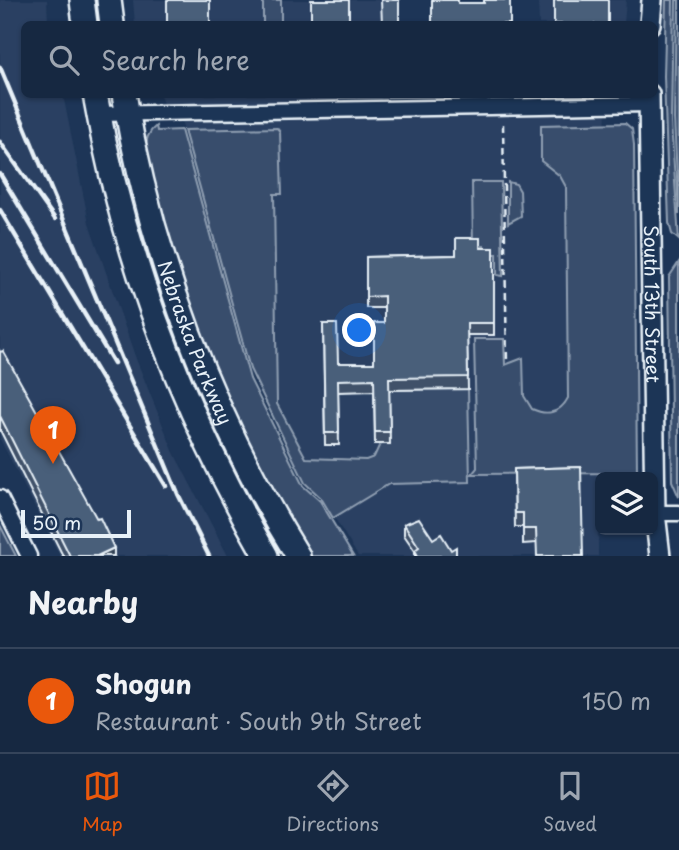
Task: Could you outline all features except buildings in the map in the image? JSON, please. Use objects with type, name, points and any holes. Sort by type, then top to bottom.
[{"type":"main road","points":[[82,0],[85,21]]},
{"type":"main road","points":[[109,0],[112,21]]},
{"type":"main road","points":[[650,21],[652,0]]},
{"type":"main road","name":"South 13th Street","points":[[649,99],[654,472]]},
{"type":"main road","name":"Nebraska Parkway","points":[[96,104],[111,177],[173,369],[209,451],[266,556]]},
{"type":"main road","name":"Nebraska Parkway","points":[[125,104],[147,200],[204,371],[243,458],[298,556]]},
{"type":"main road","name":"South 13th Street","points":[[658,535],[660,556]]},
{"type":"street","points":[[96,104],[649,99]]},
{"type":"street","points":[[0,498],[29,556]]},
{"type":"street","points":[[658,513],[679,513]]},
{"type":"path","points":[[503,124],[507,364]]},
{"type":"shaded area","points":[[0,0],[47,0],[48,21],[21,21],[21,98],[64,98],[89,223],[136,359],[174,453],[228,556],[60,556],[0,439]]},
{"type":"shaded area","points":[[133,0],[380,0],[380,21],[135,21]]},
{"type":"shaded area","points":[[263,0],[281,0],[281,21],[263,21]]},
{"type":"shaded area","points":[[538,0],[626,0],[624,21],[539,21]]},
{"type":"shaded area","points":[[666,0],[673,0],[671,123],[679,240],[672,234],[669,223],[664,76]]},
{"type":"shaded area","points":[[676,0],[679,0],[679,215],[674,119]]},
{"type":"shaded area","points":[[161,98],[381,98],[381,109],[540,106],[540,98],[621,98],[621,105],[606,106],[600,289],[599,472],[595,472],[595,535],[598,535],[598,556],[358,556],[276,423],[180,117],[166,113]]},
{"type":"shaded area","points":[[625,123],[632,129],[637,472],[472,474],[477,468],[474,339],[504,339],[505,365],[523,358],[524,396],[532,409],[553,412],[568,398],[566,187],[560,176],[541,161],[541,125]]},
{"type":"shaded area","points":[[156,126],[157,131],[181,130],[250,379],[303,486],[320,501],[353,556],[309,556],[243,430],[189,300],[150,178],[146,143]]},
{"type":"shaded area","points":[[277,128],[280,132],[282,194],[274,194],[277,404],[306,458],[366,460],[374,457],[380,444],[389,444],[389,390],[468,389],[470,482],[389,484],[333,518],[321,498],[305,483],[250,369],[184,130]]},
{"type":"shaded area","points":[[472,182],[501,182],[503,276],[497,275],[497,254],[484,254],[484,246],[473,247]]},
{"type":"shaded area","points":[[508,182],[516,184],[520,191],[521,216],[508,223]]},
{"type":"shaded area","points":[[679,262],[679,497],[672,481],[669,277]]},
{"type":"shaded area","points":[[0,525],[16,556],[0,556]]},
{"type":"railway","points":[[0,67],[178,494],[209,556]]},
{"type":"railway","points":[[0,142],[55,219]]},
{"type":"railway","points":[[0,174],[114,363]]},
{"type":"railway","points":[[0,210],[166,486]]},
{"type":"place","name":"Shogun","points":[[53,464]]}]
